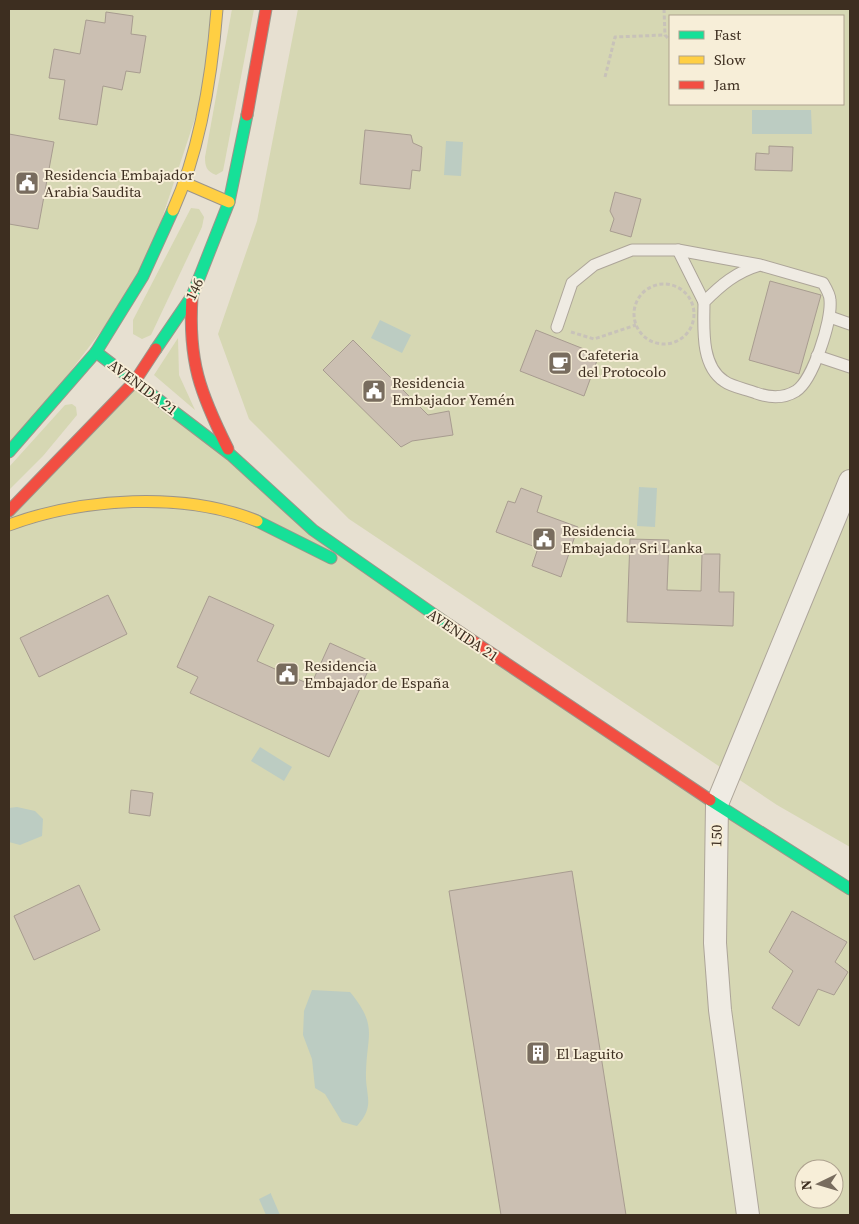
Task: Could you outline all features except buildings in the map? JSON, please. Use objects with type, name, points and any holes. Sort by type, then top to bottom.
[{"type":"main road","points":[[9,452],[96,352],[143,276],[185,183],[213,64],[217,9]]},
{"type":"main road","name":"146","points":[[9,511],[134,381],[192,296],[229,202],[257,67],[266,9]]},
{"type":"main road","points":[[185,183],[229,202]]},
{"type":"main road","points":[[192,296],[189,328],[192,362],[198,386],[231,454]]},
{"type":"main road","name":"AVENIDA 21","points":[[96,352],[231,454],[313,530],[396,590],[717,804],[850,889]]},
{"type":"main road","points":[[9,525],[58,508],[125,501],[197,506],[230,512],[396,590]]},
{"type":"street","name":"150","points":[[748,1215],[720,1010],[715,943],[717,804],[850,481]]},
{"type":"lane","points":[[556,327],[572,283],[594,265],[632,250],[678,250],[760,265],[823,283],[830,299],[830,317],[806,383],[795,392],[783,396],[769,397],[723,381],[711,364],[706,349],[704,302],[678,250]]},
{"type":"lane","points":[[704,302],[722,284],[742,270],[760,265]]},
{"type":"lane","points":[[830,317],[850,324]]},
{"type":"lane","points":[[817,356],[850,367]]},
{"type":"path","points":[[664,9],[665,35],[669,39]]},
{"type":"path","points":[[605,78],[615,37],[665,35]]},
{"type":"path","points":[[664,283],[682,289],[693,306],[692,326],[678,341],[658,344],[641,334],[636,325],[635,306],[646,290],[654,285],[664,283]]},
{"type":"path","points":[[556,327],[594,339],[636,325]]},
{"type":"green space","points":[[9,9],[217,9],[213,64],[143,276],[9,452]]},
{"type":"green space","points":[[232,9],[254,9],[223,171],[216,175],[207,168],[205,157]]},
{"type":"green space","points":[[298,9],[850,9],[850,847],[777,805],[349,519],[249,419],[218,334],[257,221]]},
{"type":"green space","points":[[191,208],[199,209],[204,217],[202,227],[151,335],[142,339],[133,334],[133,320]]},
{"type":"green space","points":[[178,338],[179,375],[195,410],[154,375]]},
{"type":"green space","name":"El Laguito","points":[[135,381],[313,530],[850,889],[850,1215],[9,1215],[9,511]]},
{"type":"green space","points":[[72,404],[76,407],[77,415],[43,456],[9,490],[9,467],[65,405]]},
{"type":"shaded area","points":[[752,110],[811,110],[812,134],[752,134]]},
{"type":"shaded area","points":[[446,141],[463,142],[461,176],[444,175]]},
{"type":"shaded area","points":[[380,320],[411,335],[402,353],[371,338]]},
{"type":"shaded area","points":[[639,487],[657,488],[655,527],[637,526]]},
{"type":"shaded area","points":[[260,747],[292,767],[284,781],[251,761]]},
{"type":"shaded area","points":[[17,807],[35,811],[43,819],[42,836],[20,845],[9,842],[9,808]]},
{"type":"shaded area","points":[[312,990],[350,992],[359,1004],[368,1022],[369,1039],[366,1080],[368,1106],[363,1119],[357,1126],[342,1122],[325,1094],[315,1088],[312,1059],[303,1035],[304,1011]]},
{"type":"shaded area","points":[[271,1193],[280,1215],[266,1215],[259,1199]]},
{"type":"traffic: fast","points":[[156,349],[192,296],[229,202],[247,115]]},
{"type":"traffic: fast","points":[[9,452],[96,352],[143,276],[173,210]]},
{"type":"traffic: fast","points":[[96,352],[231,455],[313,530],[449,625]]},
{"type":"traffic: fast","points":[[257,521],[331,558]]},
{"type":"traffic: fast","points":[[710,800],[850,889]]},
{"type":"traffic: slow","points":[[173,210],[191,162],[203,111],[212,59],[217,9]]},
{"type":"traffic: slow","points":[[185,183],[229,202]]},
{"type":"traffic: slow","points":[[9,525],[68,509],[100,504],[133,502],[166,502],[198,505],[228,511],[257,521]]},
{"type":"traffic: jam","points":[[247,115],[266,9]]},
{"type":"traffic: jam","points":[[192,297],[192,340],[198,376],[210,411],[228,449]]},
{"type":"traffic: jam","points":[[9,511],[135,381],[156,349]]},
{"type":"traffic: jam","points":[[449,625],[710,800]]},
{"type":"place","name":"Residencia Embajador Arabia Saudita","points":[[27,183]]},
{"type":"place","name":"Cafeteria del Protocolo","points":[[560,363]]},
{"type":"place","name":"Residencia Embajador Yemén","points":[[374,391]]},
{"type":"place","name":"Residencia Embajador Sri Lanka","points":[[544,539]]},
{"type":"place","name":"Residencia Embajador de España","points":[[287,674]]},
{"type":"place","name":"El Laguito","points":[[538,1053]]}]
